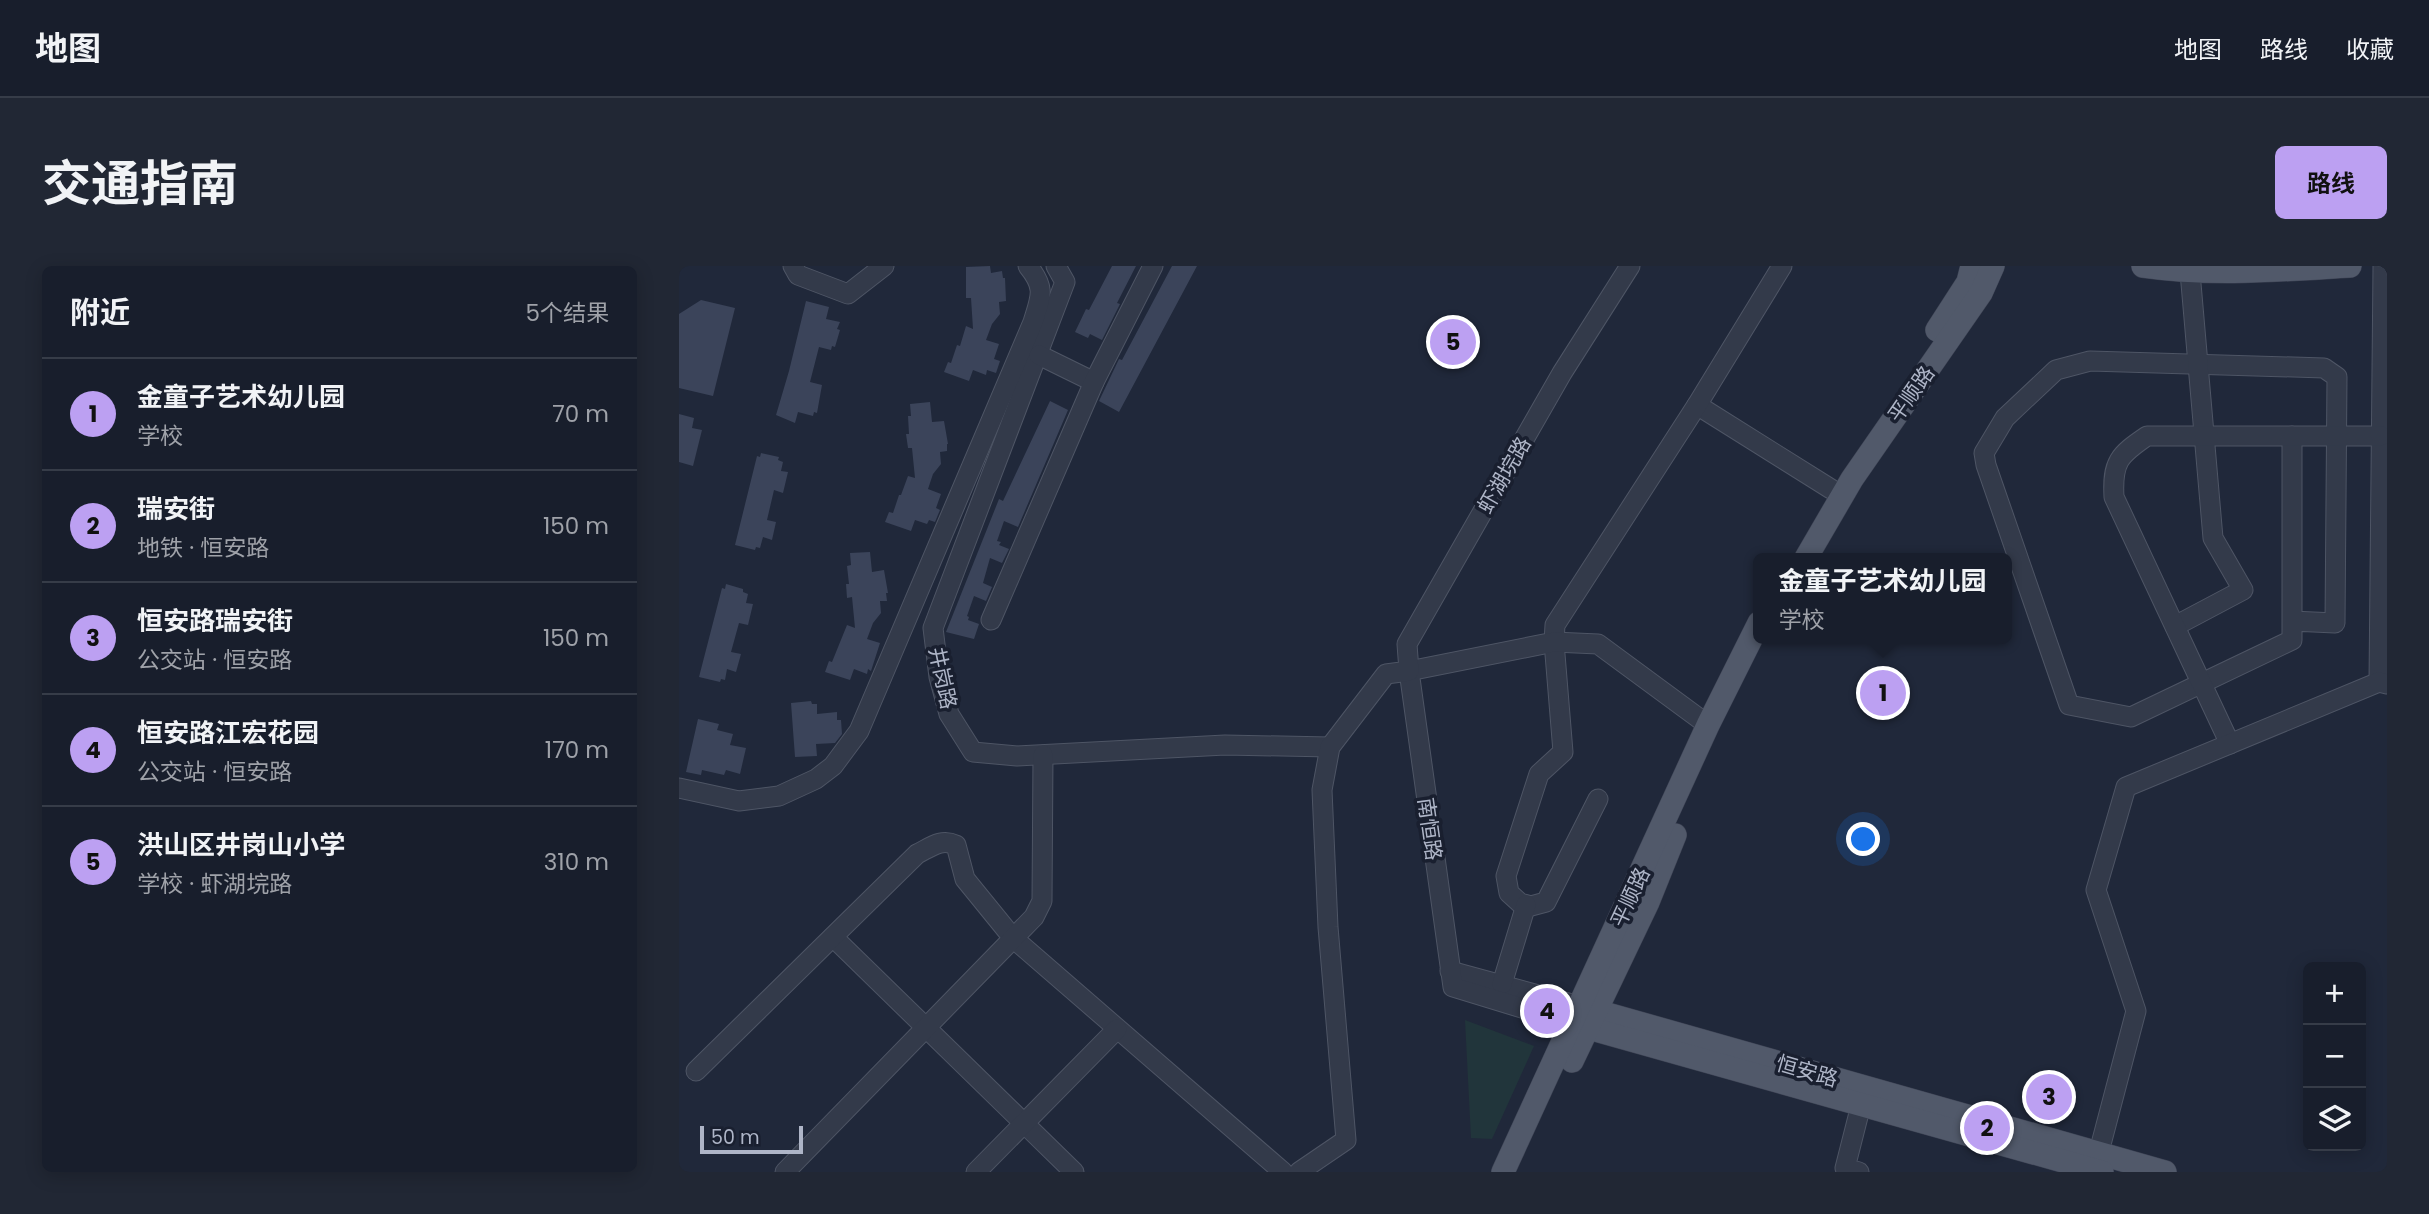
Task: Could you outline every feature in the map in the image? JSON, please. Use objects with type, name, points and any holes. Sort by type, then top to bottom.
[{"type":"main road","name":"平顺路","points":[[1795,553],[1831,489],[1963,290],[1972,266]]},
{"type":"main road","name":"平顺路","points":[[1809,553],[1852,479],[1981,293],[1993,266]]},
{"type":"main road","points":[[1981,293],[2011,266]]},
{"type":"main road","points":[[2143,266],[2190,272],[2350,266]]},
{"type":"main road","name":"平顺路","points":[[1520,1172],[1583,1017],[1709,725],[1753,635]]},
{"type":"main road","name":"平顺路","points":[[1503,1172],[1583,1017],[1648,902],[1665,857],[1762,644]]},
{"type":"main road","name":"恒安路","points":[[1583,1017],[1861,1105],[2098,1165],[2165,1172]]},
{"type":"main road","name":"恒安路","points":[[1583,1017],[2098,1165]]},
{"type":"street","points":[[793,266],[798,275],[848,294],[884,266]]},
{"type":"street","points":[[679,789],[739,801],[779,796],[816,779],[833,766],[859,731],[1033,321],[1041,289],[1039,279],[1028,266]]},
{"type":"street","name":"井岗路","points":[[1056,266],[1065,282],[933,628],[939,677],[949,714],[973,752],[1017,756],[1225,745],[1330,747]]},
{"type":"street","points":[[991,620],[1094,382],[1153,266]]},
{"type":"street","name":"虾湖垸路","points":[[1409,671],[1407,644],[1562,373],[1630,266]]},
{"type":"street","points":[[1598,799],[1546,902],[1526,905],[1509,893],[1506,876],[1539,774],[1563,752],[1555,625],[1697,405],[1782,266]]},
{"type":"street","points":[[2098,1165],[2136,1011],[2096,890],[2126,787],[2383,683],[2383,266]]},
{"type":"street","points":[[2175,626],[2243,590],[2213,538],[2190,272]]},
{"type":"street","points":[[1039,355],[1094,382]]},
{"type":"street","points":[[2292,436],[2292,621],[2292,640],[2131,717],[2069,705],[1984,453],[2005,418],[2056,370],[2090,362],[2324,368],[2336,377],[2335,623],[2292,621]]},
{"type":"street","points":[[1697,405],[1831,489]]},
{"type":"street","points":[[2230,744],[2114,496],[2113,474],[2125,451],[2147,436],[2381,436]]},
{"type":"street","points":[[1299,1172],[1346,1140],[1328,928],[1322,790],[1330,747],[1386,674],[1554,642],[1598,644],[1709,725]]},
{"type":"street","name":"南恒路","points":[[1409,671],[1451,979]]},
{"type":"street","points":[[785,1172],[1034,916],[1042,901],[1043,755]]},
{"type":"street","points":[[696,1071],[917,854],[941,841],[956,845],[965,879],[1013,938],[1283,1172]]},
{"type":"street","points":[[1502,984],[1526,905]]},
{"type":"street","points":[[833,937],[1074,1172]]},
{"type":"street","name":"恒安路","points":[[1451,979],[1583,1017]]},
{"type":"street","name":"恒安路","points":[[1451,979],[1502,984],[1583,1017]]},
{"type":"street","points":[[975,1172],[1117,1029]]},
{"type":"street","points":[[1859,1172],[1845,1168],[1861,1105]]},
{"type":"shaded area","points":[[1465,1020],[1534,1046],[1492,1139],[1471,1138]]},
{"type":"building","points":[[990,266],[991,273],[1002,271],[1005,278],[1006,301],[999,302],[1000,314],[992,324],[986,340],[999,344],[994,359],[1000,361],[996,373],[987,370],[986,375],[973,370],[969,381],[944,372],[948,362],[951,363],[957,345],[960,346],[966,326],[973,329],[971,298],[966,298],[966,267]]},
{"type":"building","points":[[1112,266],[1136,266],[1102,340],[1090,334],[1088,338],[1075,332]]},
{"type":"building","points":[[1172,266],[1197,266],[1119,412],[1099,401],[1119,359],[1122,360]]},
{"type":"building","points":[[701,300],[735,308],[713,396],[679,388],[679,314]]},
{"type":"building","points":[[806,301],[829,307],[826,319],[840,322],[837,329],[840,330],[835,347],[832,346],[831,350],[819,347],[810,382],[822,385],[817,413],[814,412],[813,416],[798,412],[795,423],[776,415]]},
{"type":"building","points":[[1050,401],[1068,410],[1018,527],[1004,521],[997,541],[1001,542],[999,545],[1009,549],[1002,563],[990,558],[983,583],[992,587],[986,601],[974,596],[967,616],[968,620],[979,624],[974,639],[946,632],[999,499],[1003,501]]},
{"type":"building","points":[[930,402],[932,422],[944,421],[948,444],[947,451],[940,452],[941,464],[933,474],[928,489],[941,494],[936,508],[940,510],[935,522],[929,520],[927,524],[915,520],[911,531],[885,522],[889,512],[893,513],[908,476],[915,478],[912,448],[908,448],[906,434],[909,434],[910,404]]},
{"type":"building","points":[[679,414],[694,418],[692,428],[702,430],[693,466],[679,462]]},
{"type":"building","points":[[761,453],[779,457],[778,460],[783,462],[781,471],[788,472],[783,493],[774,490],[767,520],[776,522],[772,540],[763,537],[760,548],[756,547],[755,550],[735,545],[757,456],[760,457]]},
{"type":"building","points":[[870,552],[872,572],[884,570],[887,601],[880,601],[881,613],[873,623],[867,639],[880,643],[871,671],[868,669],[867,674],[854,669],[850,680],[825,672],[829,661],[832,662],[847,625],[855,628],[852,597],[847,598],[846,584],[849,584],[847,566],[851,565],[850,553]]},
{"type":"building","points":[[726,584],[743,589],[743,592],[748,594],[746,603],[753,604],[748,625],[739,623],[731,652],[741,654],[736,672],[727,669],[725,680],[721,679],[720,682],[699,677],[722,588],[725,589]]},
{"type":"building","points":[[811,701],[812,704],[817,704],[817,714],[837,712],[837,720],[841,720],[842,734],[835,743],[816,744],[817,756],[795,757],[791,703]]},
{"type":"building","points":[[698,719],[719,724],[717,730],[733,734],[730,745],[746,748],[740,774],[726,770],[724,775],[702,770],[701,775],[686,772]]},
{"type":"place","name":"洪山区井岗山小学","points":[[1453,342]]},
{"type":"place","name":"金童子艺术幼儿园","points":[[1883,693]]},
{"type":"place","name":"恒安路江宏花园","points":[[1547,1011]]},
{"type":"place","name":"恒安路瑞安街","points":[[2049,1097]]},
{"type":"place","name":"瑞安街","points":[[1987,1128]]}]
